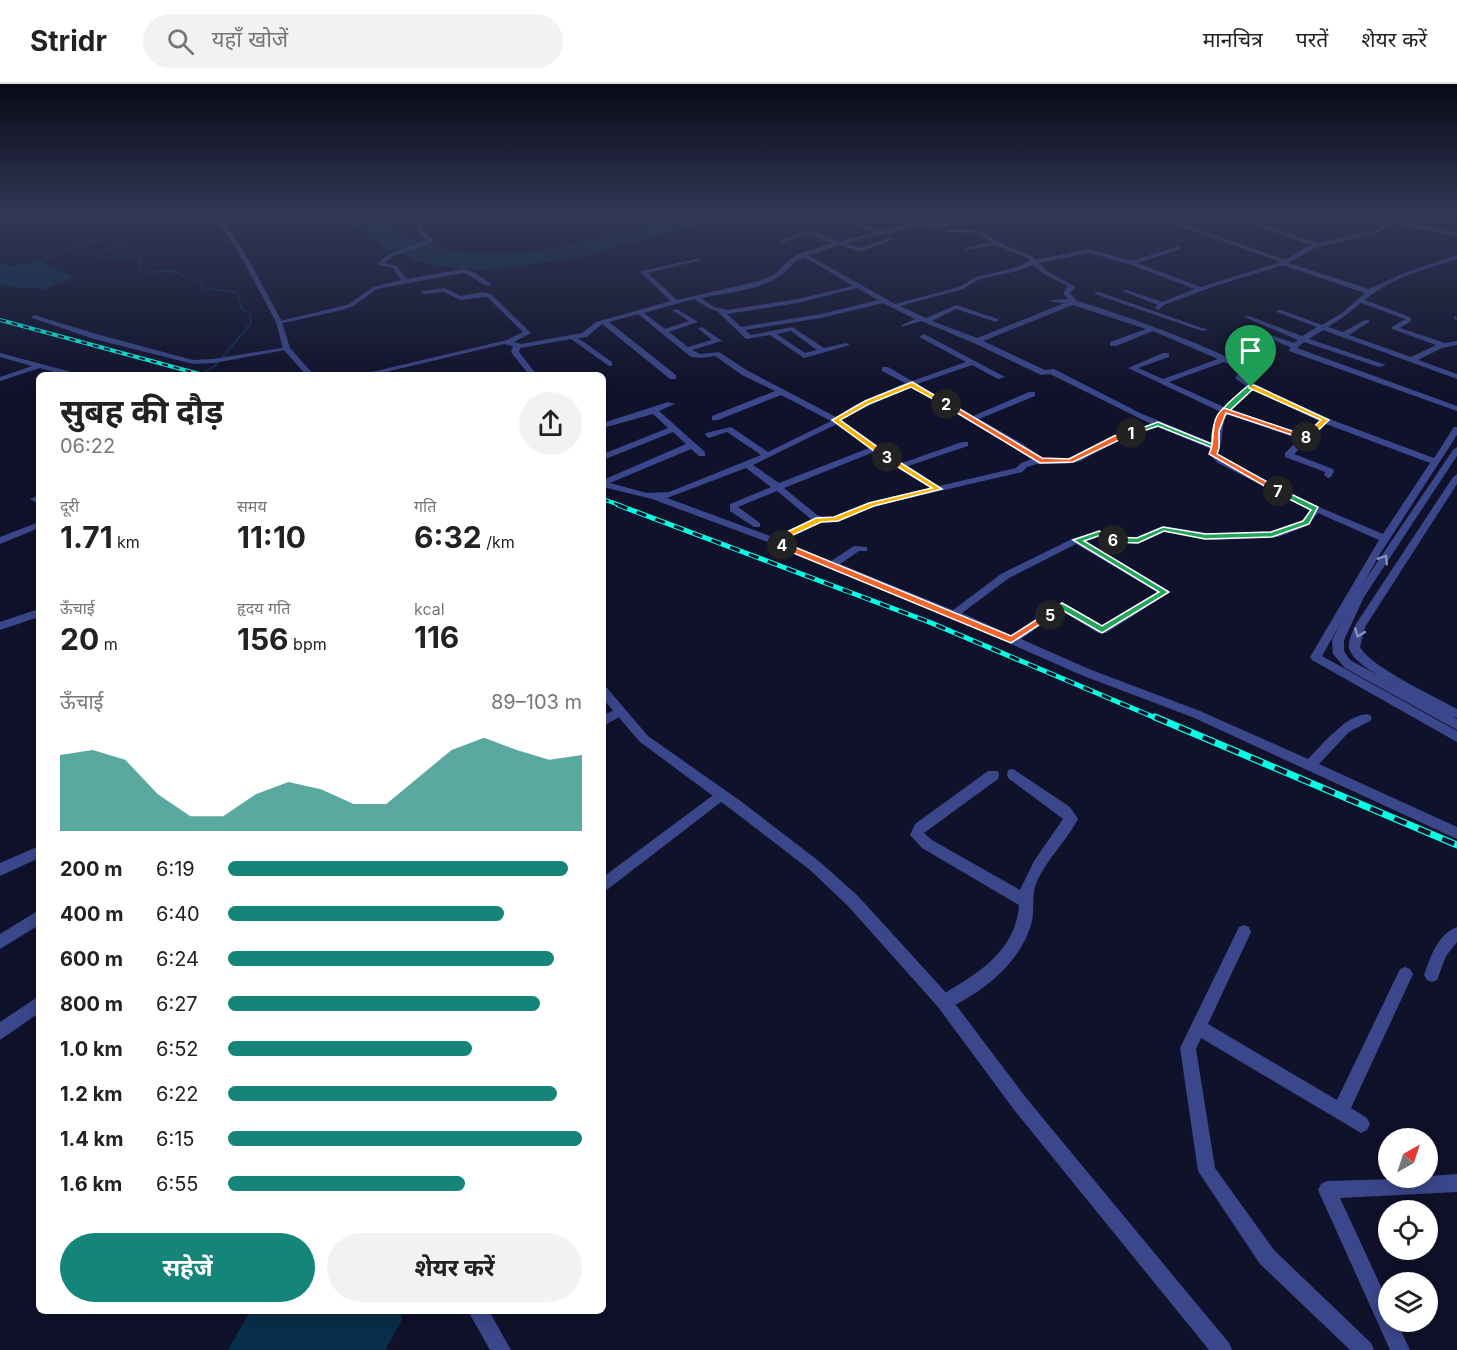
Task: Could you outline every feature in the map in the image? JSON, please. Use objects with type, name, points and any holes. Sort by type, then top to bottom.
[{"type":"street","points":[[253,273],[279,322],[288,350],[307,372]]},
{"type":"street","points":[[399,273],[405,281]]},
{"type":"street","points":[[279,322],[340,309],[375,288],[451,273]]},
{"type":"street","points":[[472,273],[489,285]]},
{"type":"street","points":[[644,273],[695,322],[664,331]]},
{"type":"street","points":[[508,342],[517,346],[589,333],[595,325],[604,322],[639,312],[676,306],[695,297],[761,283],[779,273]]},
{"type":"street","points":[[841,273],[884,301],[923,320],[977,341],[1044,374],[1051,371],[1158,424],[1216,448]]},
{"type":"street","points":[[894,306],[961,288],[965,282],[991,273]]},
{"type":"street","points":[[1046,273],[1071,285],[1072,287],[1066,292],[1074,302]]},
{"type":"street","points":[[1156,273],[1200,289]]},
{"type":"street","points":[[1140,326],[1162,304],[1250,273]]},
{"type":"street","points":[[1316,273],[1370,292]]},
{"type":"street","points":[[1409,273],[1370,292],[1292,349],[1294,352],[1457,409]]},
{"type":"street","points":[[720,311],[798,301],[860,286]]},
{"type":"street","points":[[382,372],[414,367],[508,342],[527,333],[489,295],[460,298],[446,290],[424,292]]},
{"type":"street","points":[[1125,291],[1162,304]]},
{"type":"street","points":[[1096,293],[1204,330]]},
{"type":"street","points":[[695,297],[720,311],[750,338],[789,329],[794,330],[823,351]]},
{"type":"street","points":[[1359,300],[1408,318],[1409,320],[1394,328],[1443,346]]},
{"type":"street","points":[[739,329],[821,316],[884,301]]},
{"type":"street","points":[[913,301],[922,306]]},
{"type":"street","points":[[1054,301],[1074,302],[1105,311],[1224,360],[1244,369],[1245,372],[1239,378],[1251,387],[1325,420],[1436,462]]},
{"type":"street","points":[[977,341],[1074,302]]},
{"type":"street","points":[[904,326],[956,307],[996,320]]},
{"type":"street","points":[[931,310],[940,314]]},
{"type":"street","points":[[1279,311],[1457,377]]},
{"type":"street","points":[[639,312],[698,356],[716,354],[739,370],[836,420],[866,440],[875,449],[938,489]]},
{"type":"street","points":[[34,317],[193,362],[224,360],[288,350]]},
{"type":"street","points":[[1247,317],[1303,339],[1338,348],[1382,365]]},
{"type":"street","points":[[1344,335],[1367,321]]},
{"type":"street","points":[[604,322],[673,377]]},
{"type":"street","points":[[1245,328],[1295,346]]},
{"type":"street","points":[[687,349],[718,341],[702,329]]},
{"type":"street","points":[[1113,344],[1150,330]]},
{"type":"street","points":[[771,333],[802,355],[846,345]]},
{"type":"street","points":[[924,336],[1001,377]]},
{"type":"street","points":[[572,337],[609,364]]},
{"type":"street","points":[[1412,360],[1443,346],[1457,343]]},
{"type":"street","points":[[517,346],[514,350],[531,372]]},
{"type":"street","points":[[0,355],[61,372]]},
{"type":"street","points":[[1166,355],[1132,368],[1261,427],[1305,438]]},
{"type":"street","points":[[1364,375],[1399,355]]},
{"type":"street","points":[[1162,382],[1224,360]]},
{"type":"street","points":[[654,496],[678,492],[747,465],[823,429],[867,403],[972,362]]},
{"type":"street","points":[[0,379],[40,366]]},
{"type":"street","points":[[885,369],[1040,461]]},
{"type":"street","points":[[1251,387],[1224,410],[1219,418],[1215,431],[1216,448],[1212,453],[1221,461],[1316,509],[1386,539]]},
{"type":"street","points":[[715,418],[780,392]]},
{"type":"street","points":[[972,419],[1032,394]]},
{"type":"street","points":[[606,425],[671,404]]},
{"type":"street","points":[[650,411],[657,412],[702,454]]},
{"type":"street","points":[[1261,427],[1273,416]]},
{"type":"street","points":[[1325,420],[1288,455],[1330,471],[1328,475]]},
{"type":"street","points":[[773,541],[819,520],[835,519],[872,504],[1018,470],[1021,466],[1040,461],[1052,459],[1071,461],[1117,437],[1158,424]]},
{"type":"street","points":[[606,456],[673,429]]},
{"type":"street","points":[[709,436],[728,429],[768,455]]},
{"type":"street","points":[[1457,429],[1386,539],[1316,657],[1457,737]]},
{"type":"street","points":[[901,466],[965,444]]},
{"type":"street","points":[[606,482],[692,445]]},
{"type":"street","points":[[757,525],[733,509],[733,506],[875,449]]},
{"type":"street","points":[[1457,450],[1359,597],[1338,640],[1337,647],[1343,661],[1355,669],[1457,725]]},
{"type":"street","points":[[747,465],[819,520]]},
{"type":"street","points":[[1457,477],[1360,627],[1354,645],[1357,652],[1370,664],[1457,714]]},
{"type":"street","points":[[606,484],[654,496],[954,614],[1085,672],[1196,714],[1457,833]]},
{"type":"street","points":[[954,614],[1005,576],[1077,540],[1099,534],[1117,541],[1138,540],[1163,529],[1215,537],[1278,534],[1304,524],[1316,509]]},
{"type":"street","points":[[0,541],[36,526]]},
{"type":"street","points":[[1011,640],[1062,606],[1102,630],[1165,592],[1077,540]]},
{"type":"street","points":[[832,565],[857,548],[864,549]]},
{"type":"street","points":[[0,626],[36,614]]},
{"type":"street","points":[[606,695],[619,712],[653,746],[836,884],[919,971],[1021,1105],[1222,1350]]},
{"type":"street","points":[[606,718],[619,712]]},
{"type":"street","points":[[1310,766],[1345,729],[1366,718]]},
{"type":"street","points":[[944,1002],[987,976],[1009,953],[1019,938],[1030,881],[1071,819],[1065,811],[1012,774]]},
{"type":"street","points":[[993,775],[920,828],[917,835],[927,844],[1027,902]]},
{"type":"street","points":[[606,883],[720,795]]},
{"type":"street","points":[[0,870],[36,853]]},
{"type":"street","points":[[0,941],[36,919]]},
{"type":"street","points":[[1244,932],[1188,1048],[1208,1170],[1267,1257],[1364,1350]]},
{"type":"street","points":[[1432,975],[1444,947],[1452,936],[1457,934]]},
{"type":"street","points":[[1340,1112],[1405,974]]},
{"type":"street","points":[[0,1032],[36,1006]]},
{"type":"street","points":[[1198,1027],[1361,1124]]},
{"type":"street","points":[[1400,1350],[1327,1190],[1457,1183]]},
{"type":"street","points":[[480,1314],[501,1350]]},
{"type":"water","points":[[0,273],[66,273],[76,277],[43,290],[0,285]]},
{"type":"water","points":[[248,1314],[401,1314],[402,1320],[385,1350],[228,1350]]},
{"type":"waterway","points":[[177,273],[201,282],[203,288],[237,292],[242,309],[250,312],[251,323],[216,365],[205,372]]},
{"type":"railway","points":[[0,320],[192,372]]},
{"type":"railway","points":[[606,500],[622,506]]},
{"type":"railway","points":[[618,505],[929,622],[1158,719]]},
{"type":"railway","points":[[1155,717],[1457,845]]},
{"type":"route","points":[[1251,387],[1224,410],[1219,418],[1215,431],[1216,448],[1158,424],[1117,437],[1071,461],[1052,459],[1040,461],[1020,446],[912,384],[900,387],[836,420],[866,440],[875,449],[938,489],[872,504],[835,519],[819,520],[773,541],[954,614],[1011,640],[1062,606],[1102,630],[1165,592],[1077,540],[1099,534],[1117,541],[1138,540],[1163,529],[1215,537],[1278,534],[1304,524],[1316,509],[1221,461],[1212,453],[1216,448],[1215,431],[1224,410],[1305,438],[1325,420],[1251,387]]}]
